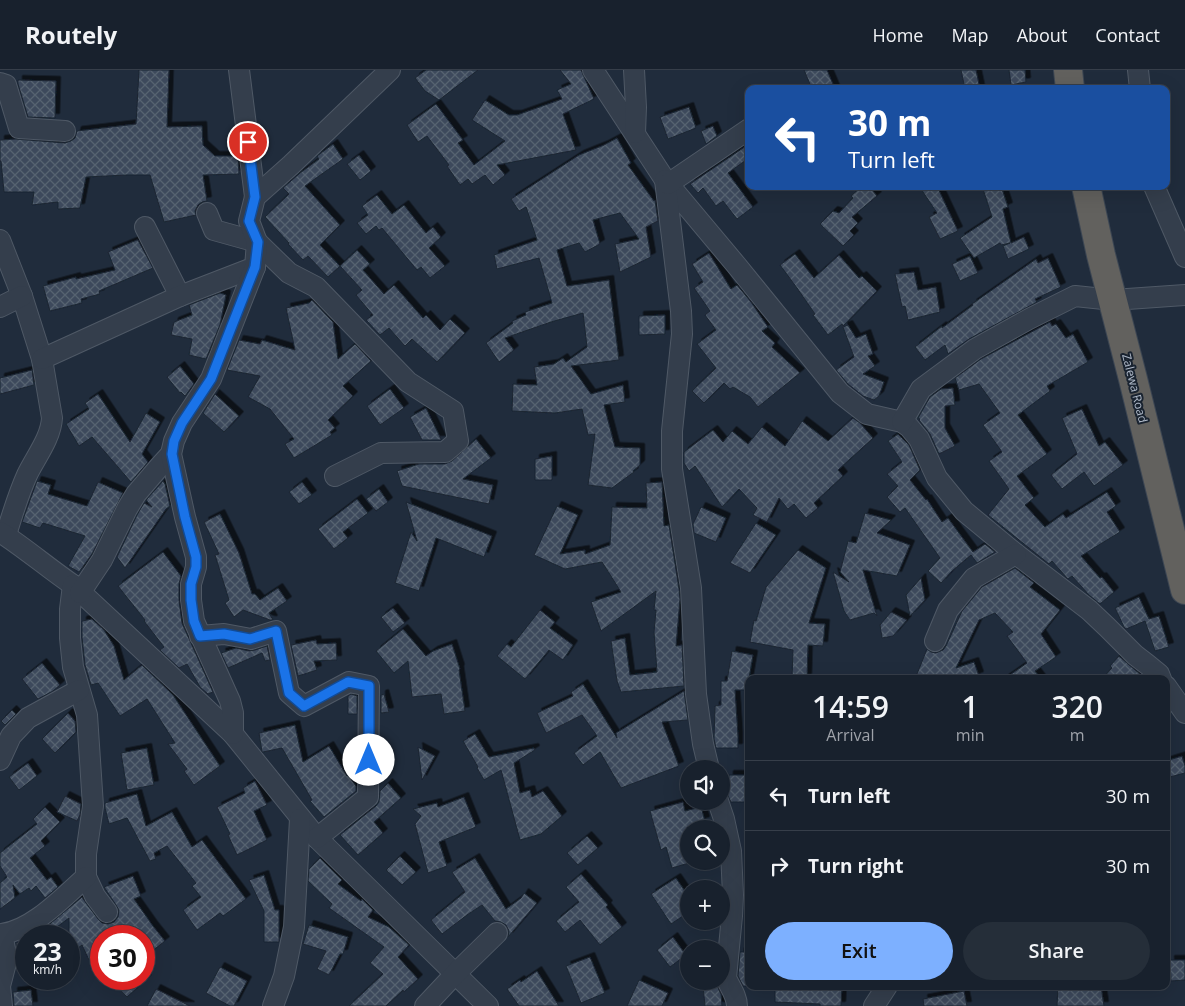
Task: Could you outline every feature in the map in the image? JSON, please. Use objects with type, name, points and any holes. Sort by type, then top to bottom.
[{"type":"highway","points":[[1068,70],[1070,85]]},
{"type":"highway","name":"Zalewa Road","points":[[1087,190],[1101,256],[1185,590]]},
{"type":"street","points":[[239,70],[255,197],[249,221],[258,242],[289,273],[316,287],[408,382],[453,411],[458,441],[445,452],[381,453],[335,476]]},
{"type":"street","points":[[255,197],[390,70]]},
{"type":"street","points":[[593,70],[667,182],[840,393],[867,414],[902,422],[910,426],[919,439],[937,478],[964,511],[1089,610],[1135,656],[1158,675]]},
{"type":"street","points":[[634,70],[635,133]]},
{"type":"street","points":[[1138,70],[1140,85]]},
{"type":"street","points":[[0,83],[6,85],[18,128],[65,131]]},
{"type":"street","points":[[667,182],[745,132]]},
{"type":"street","points":[[667,182],[682,334],[672,431],[672,469],[691,588],[696,694],[707,760]]},
{"type":"street","points":[[1156,190],[1185,257]]},
{"type":"street","points":[[207,214],[214,230],[258,242]]},
{"type":"street","points":[[145,227],[180,296]]},
{"type":"street","points":[[0,240],[22,296],[42,359],[52,418],[52,425],[27,475],[3,533],[19,543],[76,589],[233,734],[317,838],[488,1006]]},
{"type":"street","points":[[233,734],[233,713],[230,701],[194,621],[191,584],[196,567],[196,557],[185,517],[172,454],[174,441],[182,423],[211,379],[255,267],[258,242]]},
{"type":"street","points":[[42,359],[180,296],[255,267]]},
{"type":"street","points":[[902,422],[921,389],[975,350],[1075,296],[1113,300],[1185,295]]},
{"type":"street","points":[[0,307],[22,296]]},
{"type":"street","points":[[107,912],[95,896],[86,877],[86,854],[93,806],[87,715],[73,667],[70,609],[76,589],[102,560],[136,494],[172,454]]},
{"type":"street","points":[[936,641],[948,610],[974,578],[1016,554]]},
{"type":"street","points":[[200,636],[224,634],[250,639],[276,631],[289,693],[304,706],[348,682],[369,686],[368,797],[317,838]]},
{"type":"street","points":[[0,760],[11,736],[28,718],[79,690]]},
{"type":"street","points":[[1170,691],[1185,712]]},
{"type":"street","points":[[721,810],[730,851],[733,895],[726,978],[738,1006]]},
{"type":"street","points":[[273,1006],[284,976],[294,927],[300,819]]},
{"type":"street","points":[[2,1006],[0,986],[7,959],[1,932],[10,933],[34,922],[86,877]]},
{"type":"street","points":[[425,1006],[497,933]]},
{"type":"street","points":[[874,1006],[884,990]]},
{"type":"building","points":[[139,70],[169,70],[167,127],[202,126],[203,145],[215,156],[238,156],[239,174],[203,175],[207,201],[198,205],[195,211],[196,215],[164,222],[150,175],[86,177],[80,208],[58,209],[58,202],[32,205],[34,192],[4,192],[0,161],[0,140],[16,139],[65,143],[75,138],[77,131],[136,124]]},
{"type":"building","points":[[426,70],[478,70],[439,100],[425,91],[415,78]]},
{"type":"building","points":[[560,70],[581,70],[594,99],[563,114],[576,150],[497,165],[505,175],[493,185],[485,175],[472,184],[468,179],[460,185],[447,166],[449,165],[427,136],[418,142],[407,125],[436,104],[463,140],[458,143],[474,165],[505,141],[472,120],[485,100],[509,115],[517,115],[562,99],[557,90],[571,84]]},
{"type":"building","points":[[804,70],[827,70],[833,85],[810,85]]},
{"type":"building","points":[[961,70],[976,70],[979,85],[964,85]]},
{"type":"building","points":[[1009,70],[1025,70],[1026,82],[1011,85]]},
{"type":"building","points":[[18,80],[56,81],[55,118],[28,117]]},
{"type":"building","points":[[689,107],[696,128],[668,139],[660,117]]},
{"type":"building","points":[[713,126],[717,136],[706,144],[701,131]]},
{"type":"building","points":[[617,138],[631,163],[628,165],[655,200],[658,221],[646,227],[651,257],[620,272],[615,244],[639,239],[620,213],[593,220],[600,244],[585,252],[579,243],[557,250],[567,286],[609,280],[619,360],[571,366],[591,394],[623,385],[625,402],[604,405],[615,447],[640,448],[640,465],[634,472],[612,488],[588,485],[595,434],[588,435],[582,409],[555,413],[512,411],[513,384],[537,385],[534,367],[554,364],[563,358],[566,362],[587,347],[583,313],[505,338],[514,350],[499,362],[486,343],[513,323],[512,321],[526,315],[525,312],[552,303],[539,258],[497,269],[494,255],[537,240],[526,207],[519,211],[511,199],[579,155]]},
{"type":"building","points":[[333,144],[343,159],[305,186],[340,225],[320,245],[340,266],[328,277],[308,256],[303,260],[265,217],[289,194],[283,188],[319,159],[317,156]]},
{"type":"building","points":[[745,147],[745,161],[728,173],[753,207],[737,219],[723,201],[716,206],[703,188],[698,193],[690,184]]},
{"type":"building","points":[[359,155],[371,171],[360,180],[347,164]]},
{"type":"building","points":[[858,190],[872,190],[877,196],[852,217],[858,223],[850,231],[854,235],[843,246],[820,224],[833,211],[839,213],[853,198],[851,196]]},
{"type":"building","points":[[922,190],[939,190],[958,231],[940,239],[929,217],[937,213]]},
{"type":"building","points":[[983,190],[1002,190],[1008,207],[1003,209],[1011,243],[1024,237],[1029,249],[1008,259],[1003,246],[1010,243],[1001,245],[1000,243],[974,258],[960,238],[992,217]]},
{"type":"building","points":[[377,195],[392,214],[404,205],[426,233],[433,227],[441,237],[429,248],[445,266],[430,278],[421,267],[417,270],[382,228],[379,230],[376,226],[366,234],[357,223],[368,215],[362,206]]},
{"type":"building","points":[[138,240],[153,268],[99,291],[100,294],[81,299],[82,303],[50,311],[43,286],[76,277],[76,279],[115,270],[108,252]]},
{"type":"building","points":[[357,250],[370,264],[363,270],[384,294],[394,285],[423,318],[426,315],[440,330],[450,319],[465,333],[437,362],[412,339],[405,346],[389,328],[380,335],[366,320],[373,315],[356,295],[362,290],[340,266]]},
{"type":"building","points":[[709,253],[731,289],[737,285],[768,327],[762,331],[775,343],[772,347],[800,373],[758,407],[750,397],[733,387],[730,389],[724,383],[704,403],[692,391],[716,368],[697,344],[716,330],[705,315],[710,311],[694,288],[703,282],[692,264]]},
{"type":"building","points":[[795,254],[814,278],[839,255],[859,278],[862,276],[877,291],[843,326],[842,324],[828,335],[780,265]]},
{"type":"building","points":[[970,256],[978,273],[960,281],[952,264]]},
{"type":"building","points":[[1048,258],[1061,287],[1035,299],[1037,302],[969,339],[948,354],[945,345],[925,360],[915,347],[1036,259],[1038,263]]},
{"type":"building","points":[[914,272],[918,290],[936,287],[940,312],[908,320],[905,306],[902,307],[895,274]]},
{"type":"building","points":[[220,293],[226,295],[220,325],[206,359],[189,355],[192,339],[171,335],[174,322],[192,315],[189,305]]},
{"type":"building","points":[[312,300],[333,322],[338,359],[355,344],[371,361],[343,386],[353,396],[328,420],[335,428],[330,432],[332,435],[294,458],[285,444],[294,439],[270,409],[248,397],[260,376],[227,370],[239,340],[260,344],[262,340],[295,350],[286,308],[309,303]]},
{"type":"building","points":[[665,315],[665,334],[639,335],[639,316]]},
{"type":"building","points":[[1050,322],[1052,326],[1056,324],[1066,338],[1073,334],[1088,362],[1047,386],[1050,391],[1018,415],[1047,454],[1017,476],[1034,498],[1025,505],[1045,527],[1063,514],[1066,518],[1107,492],[1116,506],[1107,512],[1120,532],[1081,556],[1114,592],[1100,604],[1072,576],[1068,579],[1052,561],[1049,564],[988,515],[1009,489],[989,461],[1002,452],[983,425],[1000,413],[979,384],[959,390],[955,378],[981,359]]},
{"type":"building","points":[[848,325],[856,338],[866,334],[873,354],[868,356],[875,366],[863,374],[884,382],[879,396],[874,400],[863,396],[848,384],[836,370],[854,357],[843,327]]},
{"type":"building","points":[[180,366],[194,384],[185,396],[180,393],[167,377]]},
{"type":"building","points":[[32,370],[34,385],[0,394],[0,378]]},
{"type":"building","points":[[953,388],[955,405],[945,406],[945,428],[955,446],[939,454],[930,434],[918,418],[930,397],[941,389]]},
{"type":"building","points":[[390,389],[404,408],[380,425],[367,406]]},
{"type":"building","points":[[98,394],[130,442],[146,413],[160,422],[142,454],[148,462],[131,482],[92,437],[79,446],[66,424],[89,409],[85,403]]},
{"type":"building","points":[[215,394],[239,416],[224,432],[203,413]]},
{"type":"building","points":[[426,408],[441,440],[422,440],[410,417]]},
{"type":"building","points":[[1082,409],[1099,446],[1105,442],[1123,465],[1094,486],[1084,472],[1062,489],[1051,475],[1077,454],[1062,418]]},
{"type":"building","points":[[853,418],[873,438],[838,470],[843,476],[814,503],[818,508],[806,518],[794,504],[788,509],[779,498],[767,522],[753,515],[757,508],[739,489],[722,507],[695,466],[689,471],[684,463],[684,452],[713,430],[723,442],[732,431],[748,444],[762,427],[785,446],[802,421],[828,441]]},
{"type":"building","points":[[898,434],[909,445],[920,470],[910,480],[927,499],[942,522],[948,518],[973,552],[985,544],[995,552],[977,563],[971,555],[941,583],[928,571],[940,558],[905,508],[900,512],[887,497],[898,486],[887,474],[902,462],[888,441]]},
{"type":"building","points":[[476,439],[491,458],[463,479],[493,485],[489,504],[402,486],[397,471],[419,464],[445,464],[452,461]]},
{"type":"building","points":[[552,456],[552,480],[535,480],[535,459]]},
{"type":"building","points":[[37,481],[51,485],[48,494],[87,506],[98,482],[123,493],[92,554],[79,572],[68,566],[85,536],[43,523],[40,528],[22,522]]},
{"type":"building","points":[[163,481],[170,506],[125,568],[117,557],[144,503],[152,507],[146,500]]},
{"type":"building","points":[[302,482],[312,495],[299,504],[289,492]]},
{"type":"building","points":[[662,482],[664,526],[669,525],[679,589],[680,599],[676,646],[682,645],[684,686],[621,692],[617,681],[611,641],[625,638],[630,675],[657,672],[654,632],[656,591],[601,631],[591,602],[621,592],[602,562],[565,569],[534,555],[557,506],[578,515],[560,554],[585,550],[585,554],[610,545],[612,507],[647,508],[646,483]]},
{"type":"building","points":[[379,489],[388,502],[376,511],[366,499]]},
{"type":"building","points":[[357,499],[368,513],[343,532],[348,538],[334,549],[318,529]]},
{"type":"building","points":[[406,502],[492,536],[484,557],[436,538],[419,591],[395,583],[411,532],[417,541]]},
{"type":"building","points":[[701,507],[726,518],[716,542],[694,533],[693,524]]},
{"type":"building","points":[[865,513],[891,520],[877,533],[910,545],[897,576],[863,570],[877,616],[874,613],[850,620],[844,611],[833,572],[849,582],[840,572],[848,541],[856,543]]},
{"type":"building","points":[[220,514],[239,553],[252,594],[255,594],[260,600],[278,588],[287,601],[269,613],[273,620],[243,610],[234,617],[225,603],[229,600],[215,555],[219,554],[204,522]]},
{"type":"building","points":[[756,523],[776,535],[750,573],[730,563]]},
{"type":"building","points":[[798,550],[826,568],[809,623],[825,624],[823,646],[808,645],[807,675],[792,675],[793,650],[750,642],[754,620],[756,621],[766,587]]},
{"type":"building","points":[[163,552],[181,576],[179,600],[182,623],[213,692],[208,694],[200,687],[187,664],[179,668],[160,650],[164,647],[118,586]]},
{"type":"building","points":[[1015,568],[1034,583],[1030,587],[1060,610],[1041,634],[1056,657],[1035,671],[1038,675],[1010,675],[1027,663],[1007,636],[1013,632],[995,613],[979,620],[956,668],[974,662],[979,675],[917,675],[927,649],[936,653],[943,650],[962,611],[982,587]]},
{"type":"building","points":[[921,578],[925,600],[910,616],[906,595]]},
{"type":"building","points":[[1139,597],[1149,619],[1159,616],[1169,647],[1155,651],[1145,621],[1126,629],[1124,627],[1115,608]]},
{"type":"building","points":[[393,608],[405,623],[393,632],[381,617]]},
{"type":"building","points":[[540,610],[555,622],[550,628],[573,645],[563,660],[549,650],[525,679],[497,656],[507,644],[511,647]]},
{"type":"building","points":[[891,612],[907,620],[893,636],[882,638],[880,625]]},
{"type":"building","points":[[92,619],[104,630],[114,646],[124,680],[142,665],[173,695],[220,766],[194,785],[184,771],[187,769],[168,744],[175,743],[147,699],[120,716],[98,683],[91,685],[85,665],[82,621]]},
{"type":"building","points":[[403,629],[426,656],[433,651],[452,644],[460,669],[465,711],[444,714],[441,694],[412,697],[408,661],[394,673],[376,651]]},
{"type":"building","points":[[316,640],[317,644],[336,643],[337,660],[314,661],[317,670],[298,676],[291,645]]},
{"type":"building","points":[[267,646],[270,660],[265,661],[262,653],[228,668],[221,653],[236,648],[249,651]]},
{"type":"building","points":[[732,651],[753,655],[750,675],[745,675],[745,690],[735,690],[738,748],[716,748],[714,739],[715,706],[721,705],[721,681],[727,681]]},
{"type":"building","points":[[1119,656],[1141,675],[1106,675],[1112,668],[1110,666]]},
{"type":"building","points":[[42,663],[60,685],[38,699],[22,679]]},
{"type":"building","points":[[583,684],[617,738],[616,733],[684,691],[688,720],[662,722],[679,766],[621,788],[600,752],[583,765],[574,753],[597,736],[582,715],[546,733],[537,713],[573,696],[571,692]]},
{"type":"building","points":[[351,694],[357,696],[357,714],[348,714],[348,696]]},
{"type":"building","points":[[384,694],[389,712],[381,713],[381,695]]},
{"type":"building","points":[[12,710],[16,714],[5,725],[1,721]]},
{"type":"building","points":[[68,713],[75,721],[76,732],[55,753],[42,739]]},
{"type":"building","points":[[295,725],[303,762],[329,746],[347,776],[356,786],[356,791],[324,817],[310,801],[312,800],[282,748],[262,752],[259,733]]},
{"type":"building","points":[[475,734],[489,757],[534,748],[535,750],[514,763],[520,793],[530,790],[532,797],[543,791],[562,816],[541,834],[520,840],[501,770],[484,780],[463,741]]},
{"type":"building","points":[[418,747],[435,756],[422,780]]},
{"type":"building","points":[[147,748],[154,785],[127,790],[121,753]]},
{"type":"building","points":[[1182,756],[1185,773],[1170,777],[1170,760]]},
{"type":"building","points":[[28,763],[37,776],[19,790],[9,777]]},
{"type":"building","points":[[730,775],[745,775],[745,802],[731,802]]},
{"type":"building","points":[[255,781],[267,805],[254,811],[267,840],[237,855],[228,835],[230,834],[217,807],[245,793],[243,788]]},
{"type":"building","points":[[388,783],[401,798],[374,822],[383,833],[358,855],[340,835],[376,806],[379,802],[380,791]]},
{"type":"building","points":[[137,794],[146,826],[172,812],[192,847],[202,840],[246,899],[223,916],[220,913],[197,930],[183,910],[201,897],[192,886],[196,883],[167,846],[154,853],[156,859],[150,861],[127,818],[109,824],[105,803]]},
{"type":"building","points":[[65,796],[81,804],[80,815],[77,821],[57,812]]},
{"type":"building","points":[[464,797],[476,827],[439,842],[447,866],[428,873],[415,824],[421,816],[413,809],[437,803],[438,807]]},
{"type":"building","points":[[680,803],[680,810],[702,810],[705,820],[680,820],[680,866],[672,868],[666,847],[661,850],[650,811]]},
{"type":"building","points":[[45,807],[60,822],[41,841],[45,846],[30,858],[47,880],[51,877],[58,887],[45,898],[36,886],[31,891],[29,888],[20,894],[13,885],[15,898],[0,909],[0,883],[7,877],[0,866],[0,853],[37,824],[33,819]]},
{"type":"building","points":[[587,836],[598,848],[578,865],[567,853]]},
{"type":"building","points":[[400,856],[416,872],[402,885],[386,870]]},
{"type":"building","points":[[320,858],[342,880],[338,884],[361,901],[362,899],[373,910],[368,917],[389,927],[409,945],[398,957],[418,979],[386,1006],[349,1006],[383,974],[370,963],[384,947],[329,908],[332,904],[308,881],[309,869]]},
{"type":"building","points":[[475,858],[506,909],[521,898],[524,893],[537,903],[508,937],[509,931],[506,925],[495,921],[482,905],[442,934],[431,920],[465,892],[452,872]]},
{"type":"building","points":[[581,874],[608,905],[606,907],[622,927],[600,945],[580,920],[565,932],[556,921],[579,902],[566,887]]},
{"type":"building","points":[[264,875],[275,910],[279,910],[279,942],[264,942],[264,911],[249,880]]},
{"type":"building","points":[[133,876],[141,896],[134,899],[152,925],[90,925],[89,960],[82,945],[80,947],[80,925],[69,925],[69,918],[60,925],[49,925],[82,897],[102,923],[114,922],[118,917],[119,910],[104,887]]},
{"type":"building","points":[[676,878],[680,884],[680,918],[671,924],[651,894]]},
{"type":"building","points":[[309,925],[348,937],[343,954],[340,954],[329,975],[317,969],[326,951],[303,944]]},
{"type":"building","points":[[155,928],[165,941],[155,949]]},
{"type":"building","points":[[673,937],[680,947],[680,960],[670,967],[657,950]]},
{"type":"building","points":[[740,952],[745,952],[745,986],[743,986],[738,976]]},
{"type":"building","points":[[590,957],[605,993],[581,1003],[566,966]]},
{"type":"building","points":[[1170,960],[1185,960],[1185,980],[1171,981]]},
{"type":"building","points":[[220,967],[247,981],[234,1006],[230,1006],[206,993]]},
{"type":"building","points":[[537,971],[559,1006],[519,1006],[507,989]]},
{"type":"building","points":[[639,980],[668,993],[662,1006],[627,1006]]},
{"type":"building","points":[[156,989],[190,1006],[147,1006]]},
{"type":"building","points":[[31,990],[33,1006],[14,1006],[13,992]]},
{"type":"building","points":[[120,990],[135,990],[127,997]]},
{"type":"building","points":[[703,990],[719,990],[722,1006],[705,1006]]},
{"type":"building","points":[[775,990],[842,990],[841,1006],[775,1002]]},
{"type":"building","points":[[1058,990],[1102,990],[1104,1006],[1057,1006]]},
{"type":"building","points":[[964,991],[967,1006],[924,1006],[923,999]]},
{"type":"route","points":[[248,142],[255,197],[249,221],[258,242],[255,267],[211,379],[182,423],[174,441],[172,454],[185,517],[196,557],[196,567],[191,584],[194,621],[200,636],[224,634],[250,639],[276,631],[289,693],[304,706],[348,682],[369,686],[369,760]]}]
